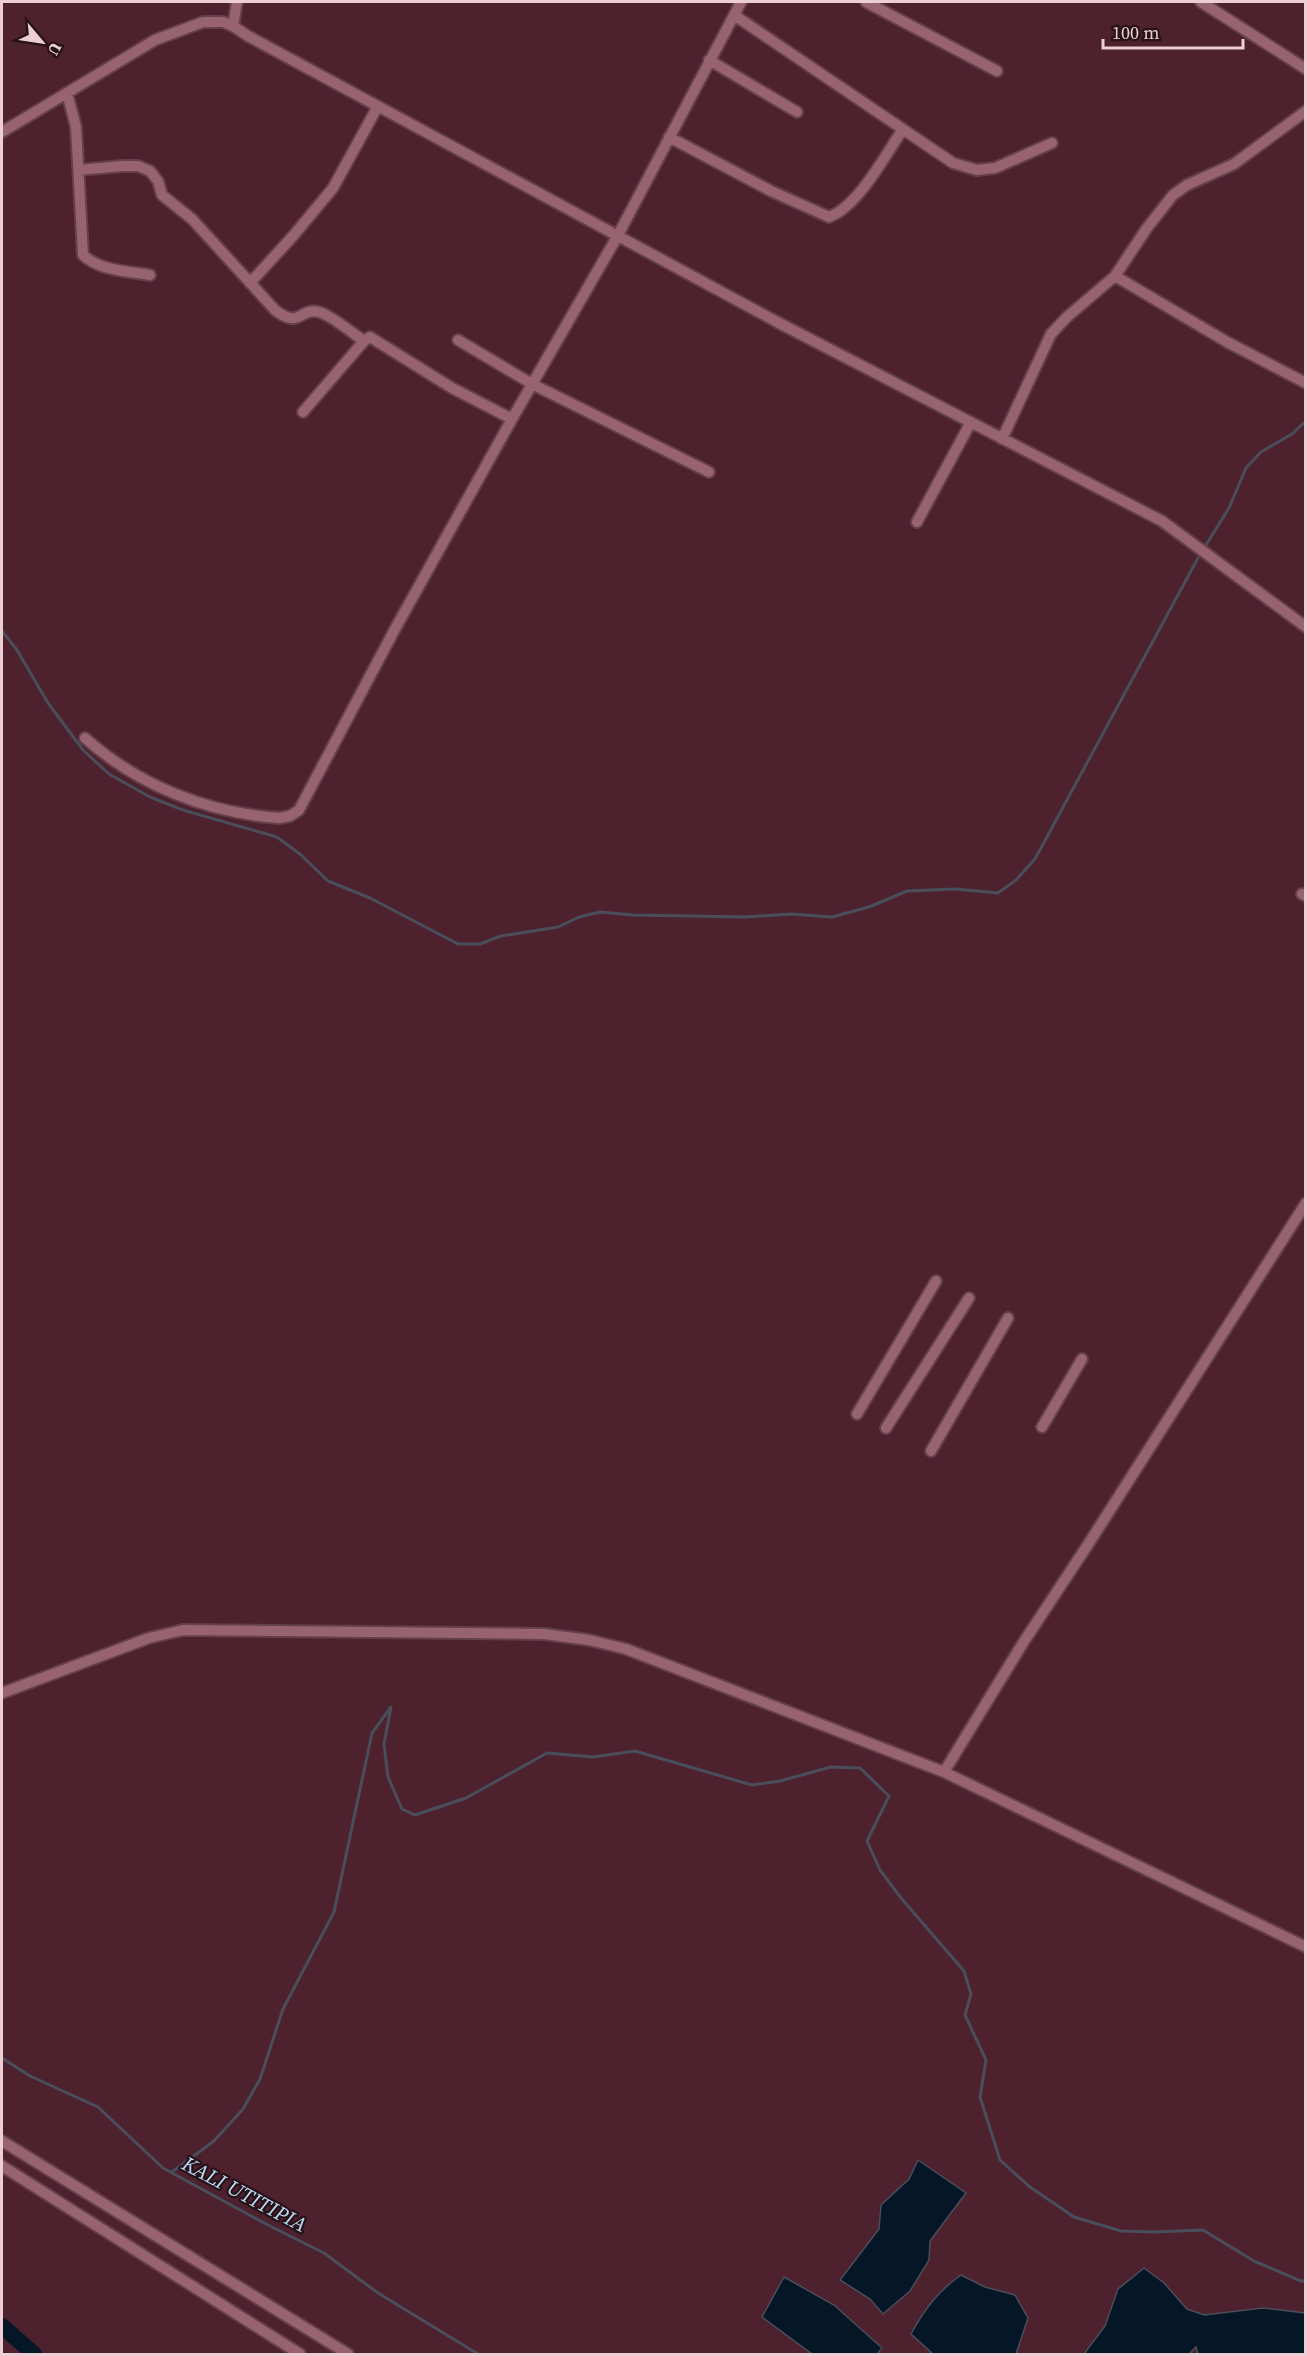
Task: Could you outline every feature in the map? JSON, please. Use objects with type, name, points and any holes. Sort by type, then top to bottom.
[{"type":"street","points":[[234,26],[237,2]]},
{"type":"street","points":[[86,738],[123,768],[192,801],[229,811],[273,818],[286,817],[295,813],[301,806],[395,629],[512,419],[617,237],[741,2]]},
{"type":"street","points":[[866,2],[997,71]]},
{"type":"street","points":[[1201,2],[1305,69]]},
{"type":"street","points":[[734,15],[953,163],[977,170],[995,168],[1052,143]]},
{"type":"street","points":[[2,132],[155,40],[203,22],[223,22],[234,26],[617,237],[872,372],[1162,521],[1305,627]]},
{"type":"street","points":[[709,60],[797,112]]},
{"type":"street","points":[[67,93],[76,127],[83,255],[89,261],[101,266],[150,275]]},
{"type":"street","points":[[250,283],[333,188],[378,106]]},
{"type":"street","points":[[1002,439],[1051,334],[1066,317],[1115,276],[1147,228],[1173,195],[1187,185],[1234,164],[1305,111]]},
{"type":"street","points":[[669,137],[771,191],[828,217],[842,210],[854,197],[903,129]]},
{"type":"street","points":[[79,170],[138,166],[150,171],[158,181],[162,195],[187,214],[274,310],[293,320],[311,312],[322,313],[364,341]]},
{"type":"street","points":[[1115,276],[1218,337],[1305,383]]},
{"type":"street","points":[[303,412],[364,341],[370,337],[452,388],[512,419]]},
{"type":"street","points":[[458,340],[532,384],[709,471]]},
{"type":"street","points":[[917,522],[971,422]]},
{"type":"street","points":[[944,1772],[1023,1643],[1305,1203]]},
{"type":"street","points":[[856,1414],[936,1281]]},
{"type":"street","points":[[886,1428],[969,1298]]},
{"type":"street","points":[[931,1451],[1008,1318]]},
{"type":"street","points":[[1042,1427],[1082,1359]]},
{"type":"street","points":[[2,1693],[148,1638],[183,1630],[544,1634],[589,1640],[626,1649],[944,1772],[1305,1947]]},
{"type":"street","points":[[2,2140],[348,2355]]},
{"type":"street","points":[[2,2166],[300,2355]]},
{"type":"water","points":[[918,2160],[966,2193],[930,2241],[929,2260],[910,2291],[883,2314],[870,2299],[840,2280],[879,2229],[881,2205],[909,2179]]},
{"type":"water","points":[[1144,2268],[1164,2283],[1187,2309],[1204,2315],[1263,2308],[1305,2313],[1305,2354],[1198,2354],[1196,2347],[1189,2354],[1084,2354],[1105,2326],[1118,2289]]},
{"type":"water","points":[[961,2275],[985,2287],[1015,2295],[1028,2318],[1016,2354],[933,2354],[911,2334],[932,2302]]},
{"type":"water","points":[[784,2277],[834,2305],[882,2348],[877,2354],[812,2354],[762,2317]]},
{"type":"waterway","points":[[1206,545],[1229,508],[1246,468],[1261,452],[1292,434],[1306,421]]},
{"type":"waterway","points":[[2,631],[17,650],[48,703],[83,750],[109,774],[150,797],[183,810],[277,837],[301,855],[328,881],[370,898],[458,944],[480,944],[501,936],[558,927],[579,917],[600,912],[633,915],[746,917],[791,914],[832,917],[869,907],[907,891],[955,889],[998,893],[1016,880],[1035,859],[1198,558]]},
{"type":"waterway","points":[[172,2172],[214,2141],[243,2109],[260,2079],[283,2009],[334,1912],[372,1733],[391,1707],[384,1744],[388,1777],[402,1809],[415,1815],[466,1798],[547,1753],[593,1757],[635,1751],[752,1785],[780,1781],[831,1767],[860,1768],[889,1796],[867,1841],[880,1870],[964,1971],[971,1994],[965,2015],[986,2060],[980,2097],[1000,2160],[1030,2187],[1074,2217],[1121,2231],[1203,2230],[1254,2261],[1306,2281]]},
{"type":"waterway","name":"KALI UTITIPIA","points":[[2,2058],[30,2076],[98,2107],[163,2168],[324,2253],[378,2293],[478,2354]]},
{"type":"waterway","points":[[2,2326],[34,2354]]}]
